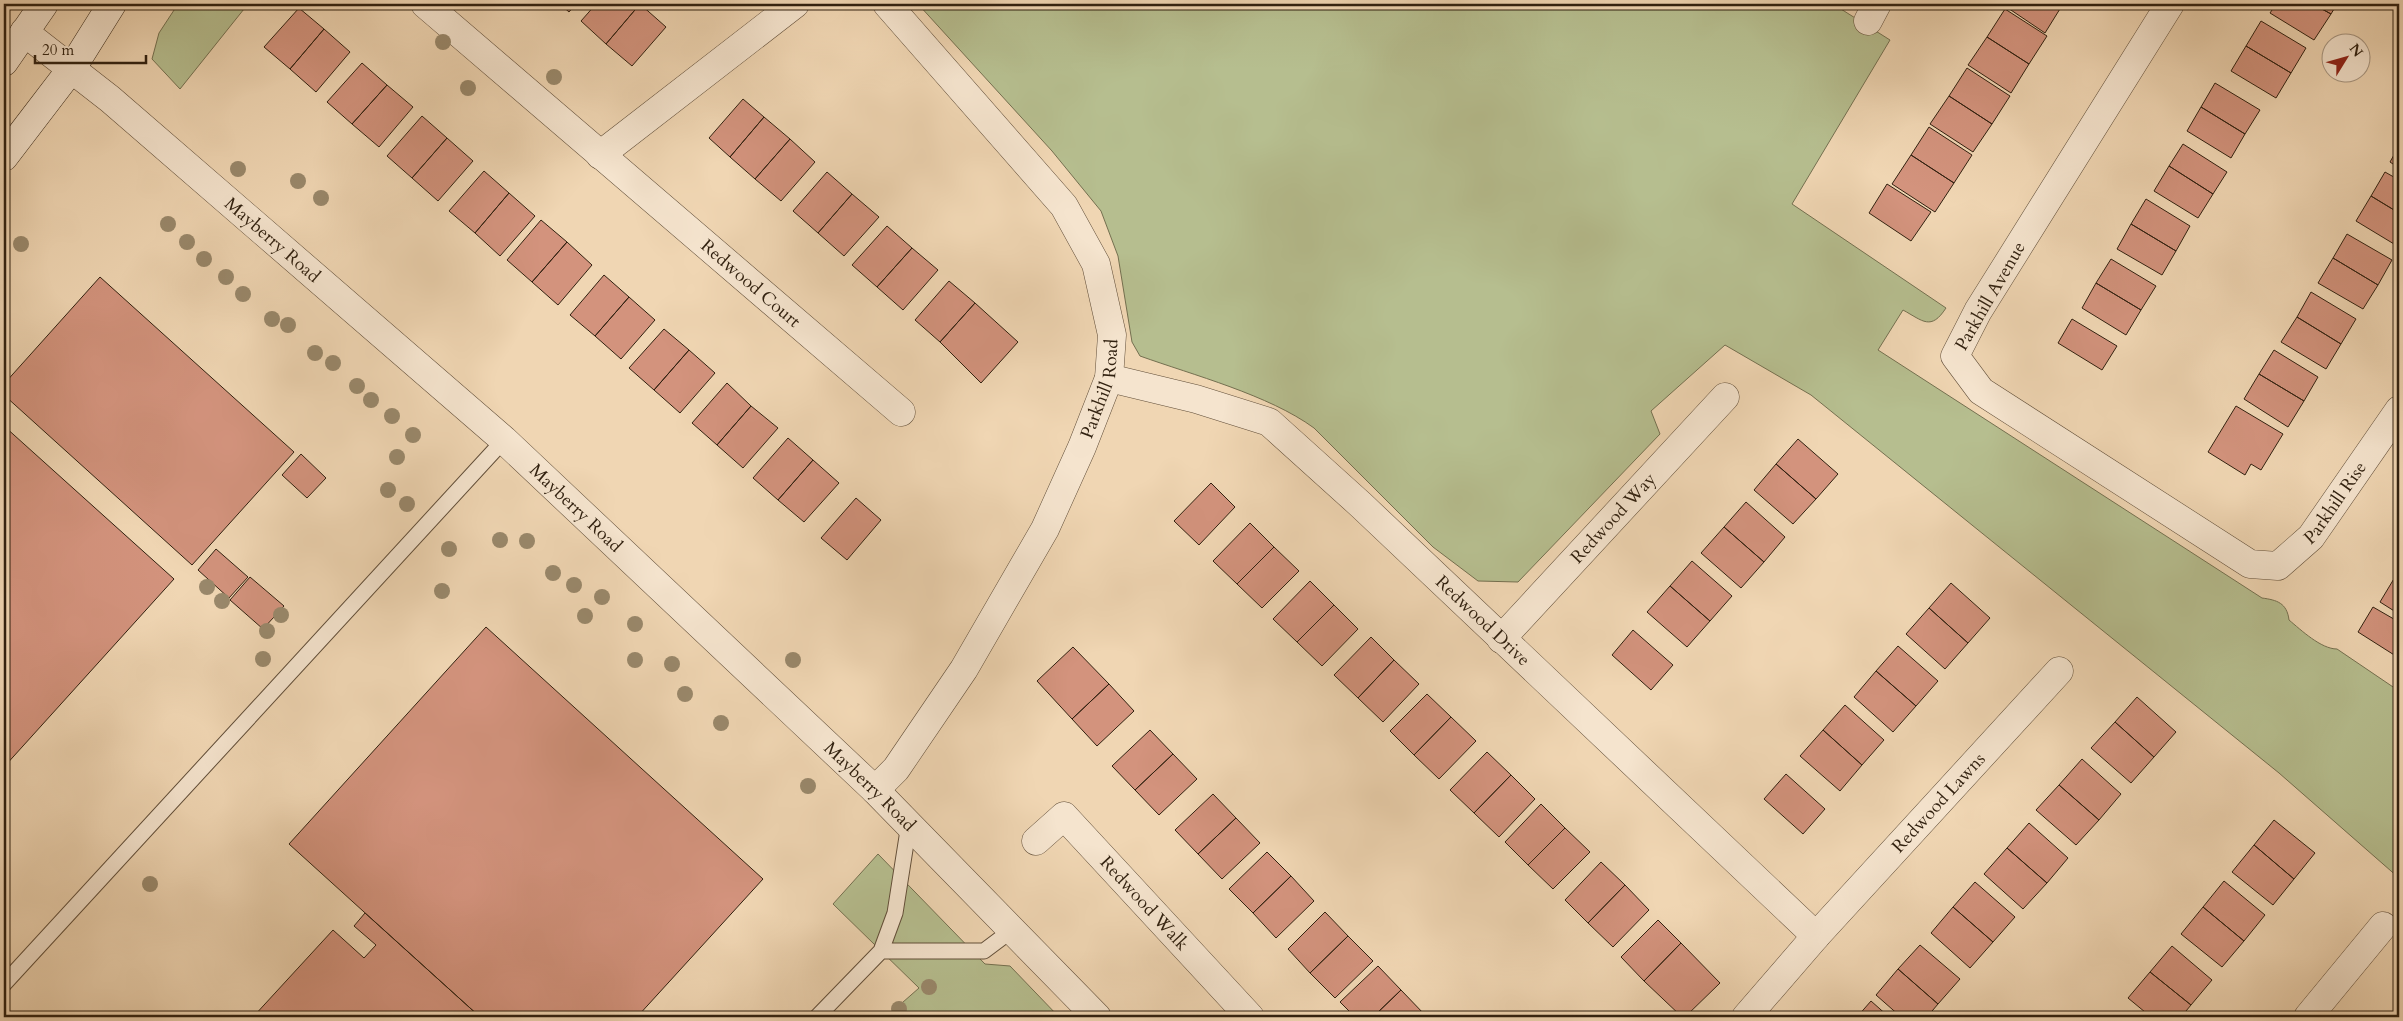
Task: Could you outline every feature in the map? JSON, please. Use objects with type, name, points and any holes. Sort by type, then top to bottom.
[{"type":"street","points":[[4,62],[44,4]]},
{"type":"street","points":[[4,157],[72,68],[112,4]]},
{"type":"street","name":"Redwood Court","points":[[425,4],[901,412]]},
{"type":"street","points":[[600,155],[795,4]]},
{"type":"street","name":"Parkhill Road","points":[[875,790],[896,769],[964,668],[1045,529],[1082,447],[1108,378],[1112,335],[1096,264],[1064,206],[887,4]]},
{"type":"street","name":"Parkhill Avenue","points":[[2170,4],[1978,311],[1944,355],[1980,390],[2250,564]]},
{"type":"street","name":"Mayberry Road","points":[[24,32],[72,68],[504,440],[875,790],[1097,1017]]},
{"type":"street","name":"Redwood Drive","points":[[1108,378],[1196,398],[1269,422],[1361,505],[1816,936]]},
{"type":"street","name":"Redwood Way","points":[[1501,639],[1725,398]]},
{"type":"street","name":"Parkhill Rise","points":[[2250,564],[2278,566],[2311,537],[2399,410]]},
{"type":"street","name":"Redwood Lawns","points":[[1746,1017],[1816,936],[2059,671]]},
{"type":"street","name":"Redwood Walk","points":[[1036,841],[1064,816],[1250,1017]]},
{"type":"street","points":[[2308,1017],[2384,926]]},
{"type":"lane","points":[[4,984],[504,440]]},
{"type":"lane","points":[[817,1017],[881,951],[895,913],[909,824]]},
{"type":"lane","points":[[881,951],[984,951],[1012,930]]},
{"type":"green space","points":[[178,4],[248,4],[180,89],[152,59],[159,33]]},
{"type":"green space","points":[[918,4],[1833,4],[1890,40],[1792,204],[1946,308],[1936,320],[1931,322],[1921,320],[1903,310],[1878,350],[2262,598],[2280,603],[2284,606],[2289,620],[2312,638],[2324,646],[2337,649],[2399,691],[2399,878],[2279,773],[1811,395],[1725,345],[1651,411],[1660,434],[1518,582],[1478,581],[1433,547],[1314,428],[1296,416],[1253,396],[1140,356],[1132,342],[1118,256],[1101,211],[1052,151]]},
{"type":"green space","points":[[878,854],[985,964],[1010,966],[1059,1017],[886,1017],[919,988],[833,904]]},
{"type":"building","points":[[560,4],[576,4],[569,12]]},
{"type":"building","points":[[596,4],[640,4],[606,44],[581,21]]},
{"type":"building","points":[[640,4],[666,27],[632,66],[606,44]]},
{"type":"building","points":[[2002,4],[2063,4],[2045,33]]},
{"type":"building","points":[[2276,4],[2313,4],[2331,14],[2314,40],[2270,13]]},
{"type":"building","points":[[2313,4],[2337,4],[2331,14]]},
{"type":"building","points":[[299,8],[324,29],[290,69],[264,47]]},
{"type":"building","points":[[2005,9],[2047,36],[2029,64],[1987,37]]},
{"type":"building","points":[[2261,21],[2306,48],[2291,73],[2246,46]]},
{"type":"building","points":[[324,29],[350,52],[316,92],[290,69]]},
{"type":"building","points":[[1987,37],[2029,64],[2011,93],[1968,65]]},
{"type":"building","points":[[2246,46],[2291,73],[2276,98],[2231,71]]},
{"type":"building","points":[[362,63],[387,85],[352,124],[327,102]]},
{"type":"building","points":[[1967,68],[2010,96],[1992,124],[1949,96]]},
{"type":"building","points":[[2215,83],[2260,110],[2245,134],[2201,107]]},
{"type":"building","points":[[387,85],[413,107],[379,147],[352,124]]},
{"type":"building","points":[[1949,96],[1992,124],[1973,152],[1930,124]]},
{"type":"building","points":[[743,99],[764,117],[730,157],[709,138]]},
{"type":"building","points":[[2201,107],[2245,134],[2231,158],[2187,131]]},
{"type":"building","points":[[422,116],[447,138],[412,178],[387,156]]},
{"type":"building","points":[[764,117],[790,139],[755,179],[730,157]]},
{"type":"building","points":[[1929,127],[1972,155],[1954,183],[1911,155]]},
{"type":"building","points":[[447,138],[473,161],[438,201],[412,178]]},
{"type":"building","points":[[790,139],[815,162],[781,201],[755,179]]},
{"type":"building","points":[[2183,144],[2227,172],[2213,194],[2169,166]]},
{"type":"building","points":[[2399,146],[2399,168],[2390,162]]},
{"type":"building","points":[[1911,155],[1954,183],[1935,212],[1892,184]]},
{"type":"building","points":[[2169,166],[2213,194],[2198,218],[2154,191]]},
{"type":"building","points":[[484,171],[509,193],[475,233],[449,211]]},
{"type":"building","points":[[827,172],[852,194],[818,233],[793,211]]},
{"type":"building","points":[[2385,172],[2399,180],[2399,213],[2371,196]]},
{"type":"building","points":[[1887,184],[1931,212],[1911,241],[1869,213]]},
{"type":"building","points":[[509,193],[535,216],[500,256],[475,233]]},
{"type":"building","points":[[852,194],[879,217],[844,256],[818,233]]},
{"type":"building","points":[[2371,196],[2399,213],[2399,247],[2356,221]]},
{"type":"building","points":[[2146,199],[2190,226],[2176,251],[2131,224]]},
{"type":"building","points":[[541,220],[567,242],[532,282],[507,260]]},
{"type":"building","points":[[2131,224],[2176,251],[2162,275],[2117,249]]},
{"type":"building","points":[[887,226],[912,248],[877,287],[852,265]]},
{"type":"building","points":[[2347,234],[2392,260],[2378,285],[2333,258]]},
{"type":"building","points":[[567,242],[592,265],[558,305],[532,282]]},
{"type":"building","points":[[912,248],[938,270],[903,310],[877,287]]},
{"type":"building","points":[[2333,258],[2378,285],[2363,309],[2318,283]]},
{"type":"building","points":[[2111,259],[2156,286],[2141,310],[2096,283]]},
{"type":"building","points":[[604,275],[629,297],[595,336],[570,315]]},
{"type":"building","points":[[100,277],[294,452],[192,565],[4,395],[4,384]]},
{"type":"building","points":[[949,281],[975,303],[940,342],[915,320]]},
{"type":"building","points":[[2096,283],[2141,310],[2126,335],[2082,308]]},
{"type":"building","points":[[2311,292],[2356,319],[2341,344],[2297,317]]},
{"type":"building","points":[[629,297],[655,320],[621,359],[595,336]]},
{"type":"building","points":[[975,303],[1018,342],[981,383],[940,342]]},
{"type":"building","points":[[2297,317],[2341,344],[2326,369],[2281,342]]},
{"type":"building","points":[[2072,319],[2117,346],[2102,370],[2058,343]]},
{"type":"building","points":[[664,329],[689,350],[654,390],[629,368]]},
{"type":"building","points":[[689,350],[715,373],[680,413],[654,390]]},
{"type":"building","points":[[2274,350],[2318,377],[2304,401],[2259,374]]},
{"type":"building","points":[[2259,374],[2304,401],[2288,427],[2244,399]]},
{"type":"building","points":[[727,383],[751,406],[717,445],[692,423]]},
{"type":"building","points":[[751,406],[778,428],[743,468],[717,445]]},
{"type":"building","points":[[2236,406],[2283,434],[2261,470],[2251,464],[2245,475],[2208,452]]},
{"type":"building","points":[[4,426],[174,579],[4,767]]},
{"type":"building","points":[[788,438],[813,460],[778,500],[753,478]]},
{"type":"building","points":[[1798,439],[1838,474],[1816,499],[1776,464]]},
{"type":"building","points":[[301,454],[326,478],[307,498],[282,475]]},
{"type":"building","points":[[813,460],[839,483],[804,522],[778,500]]},
{"type":"building","points":[[1776,464],[1816,499],[1793,524],[1754,490]]},
{"type":"building","points":[[1211,483],[1235,507],[1199,545],[1174,521]]},
{"type":"building","points":[[856,498],[881,520],[847,560],[821,538]]},
{"type":"building","points":[[1746,502],[1785,537],[1764,562],[1724,527]]},
{"type":"building","points":[[1250,523],[1274,547],[1237,584],[1213,561]]},
{"type":"building","points":[[1724,527],[1764,562],[1741,588],[1701,553]]},
{"type":"building","points":[[1274,547],[1299,571],[1262,608],[1237,584]]},
{"type":"building","points":[[216,549],[248,577],[229,598],[198,570]]},
{"type":"building","points":[[1692,561],[1732,596],[1710,621],[1670,586]]},
{"type":"building","points":[[250,577],[284,606],[263,629],[230,600]]},
{"type":"building","points":[[2395,577],[2399,579],[2399,614],[2380,602]]},
{"type":"building","points":[[1310,581],[1334,605],[1297,642],[1273,619]]},
{"type":"building","points":[[1951,583],[1990,618],[1968,643],[1929,608]]},
{"type":"building","points":[[1670,586],[1710,621],[1687,647],[1647,612]]},
{"type":"building","points":[[1334,605],[1358,629],[1322,666],[1297,642]]},
{"type":"building","points":[[2373,607],[2399,622],[2399,658],[2358,632]]},
{"type":"building","points":[[1929,608],[1968,643],[1945,669],[1906,634]]},
{"type":"building","points":[[486,627],[763,879],[637,1017],[480,1017],[289,844]]},
{"type":"building","points":[[1633,630],[1673,665],[1651,690],[1612,655]]},
{"type":"building","points":[[1371,637],[1394,660],[1358,698],[1334,675]]},
{"type":"building","points":[[1898,646],[1938,681],[1916,706],[1876,671]]},
{"type":"building","points":[[1073,647],[1109,684],[1072,719],[1037,681]]},
{"type":"building","points":[[1394,660],[1419,684],[1383,722],[1358,698]]},
{"type":"building","points":[[1876,671],[1916,706],[1893,732],[1854,697]]},
{"type":"building","points":[[1109,684],[1134,711],[1097,746],[1072,719]]},
{"type":"building","points":[[1427,694],[1451,717],[1414,755],[1390,731]]},
{"type":"building","points":[[2137,697],[2176,732],[2154,757],[2115,722]]},
{"type":"building","points":[[1845,705],[1884,740],[1862,765],[1823,730]]},
{"type":"building","points":[[1451,717],[1476,741],[1439,779],[1414,755]]},
{"type":"building","points":[[2115,722],[2154,757],[2131,783],[2091,748]]},
{"type":"building","points":[[1150,730],[1173,754],[1135,790],[1112,766]]},
{"type":"building","points":[[1823,730],[1862,765],[1840,791],[1800,756]]},
{"type":"building","points":[[1487,752],[1511,775],[1474,813],[1450,790]]},
{"type":"building","points":[[1173,754],[1197,779],[1159,815],[1135,790]]},
{"type":"building","points":[[2082,759],[2121,794],[2099,820],[2059,785]]},
{"type":"building","points":[[1786,774],[1825,809],[1803,834],[1764,799]]},
{"type":"building","points":[[1511,775],[1535,799],[1499,837],[1474,813]]},
{"type":"building","points":[[2059,785],[2099,820],[2076,845],[2036,810]]},
{"type":"building","points":[[1213,794],[1236,818],[1198,854],[1175,830]]},
{"type":"building","points":[[1541,804],[1565,828],[1528,865],[1505,842]]},
{"type":"building","points":[[1236,818],[1260,843],[1222,879],[1198,854]]},
{"type":"building","points":[[2274,820],[2315,853],[2294,879],[2254,845]]},
{"type":"building","points":[[2029,823],[2068,858],[2047,883],[2007,848]]},
{"type":"building","points":[[1565,828],[1590,852],[1553,889],[1528,865]]},
{"type":"building","points":[[2254,845],[2294,879],[2273,905],[2232,872]]},
{"type":"building","points":[[2007,848],[2047,883],[2023,909],[1984,874]]},
{"type":"building","points":[[1267,852],[1291,876],[1253,913],[1229,889]]},
{"type":"building","points":[[1601,862],[1625,885],[1588,923],[1565,900]]},
{"type":"building","points":[[1291,876],[1314,901],[1276,938],[1253,913]]},
{"type":"building","points":[[2224,881],[2265,915],[2244,941],[2203,907]]},
{"type":"building","points":[[1975,882],[2015,917],[1993,942],[1953,907]]},
{"type":"building","points":[[1625,885],[1649,910],[1613,947],[1588,923]]},
{"type":"building","points":[[1953,907],[1993,942],[1970,968],[1931,933]]},
{"type":"building","points":[[2203,907],[2244,941],[2222,967],[2181,934]]},
{"type":"building","points":[[1325,912],[1348,936],[1310,973],[1288,949]]},
{"type":"building","points":[[365,913],[480,1017],[253,1017],[333,930],[364,958],[376,945],[354,926]]},
{"type":"building","points":[[1658,920],[1681,943],[1644,981],[1621,957]]},
{"type":"building","points":[[1348,936],[1373,961],[1335,998],[1310,973]]},
{"type":"building","points":[[1681,943],[1720,983],[1685,1017],[1682,1017],[1644,981]]},
{"type":"building","points":[[1920,945],[1960,979],[1938,1004],[1898,969]]},
{"type":"building","points":[[2172,946],[2212,980],[2191,1005],[2150,972]]},
{"type":"building","points":[[1378,966],[1401,990],[1373,1017],[1355,1017],[1340,1002]]},
{"type":"building","points":[[1898,969],[1938,1004],[1927,1017],[1901,1017],[1876,995]]},
{"type":"building","points":[[2150,972],[2191,1005],[2181,1017],[2151,1017],[2128,998]]},
{"type":"building","points":[[1401,990],[1425,1015],[1423,1017],[1373,1017]]},
{"type":"building","points":[[1871,1001],[1889,1017],[1857,1017]]}]
